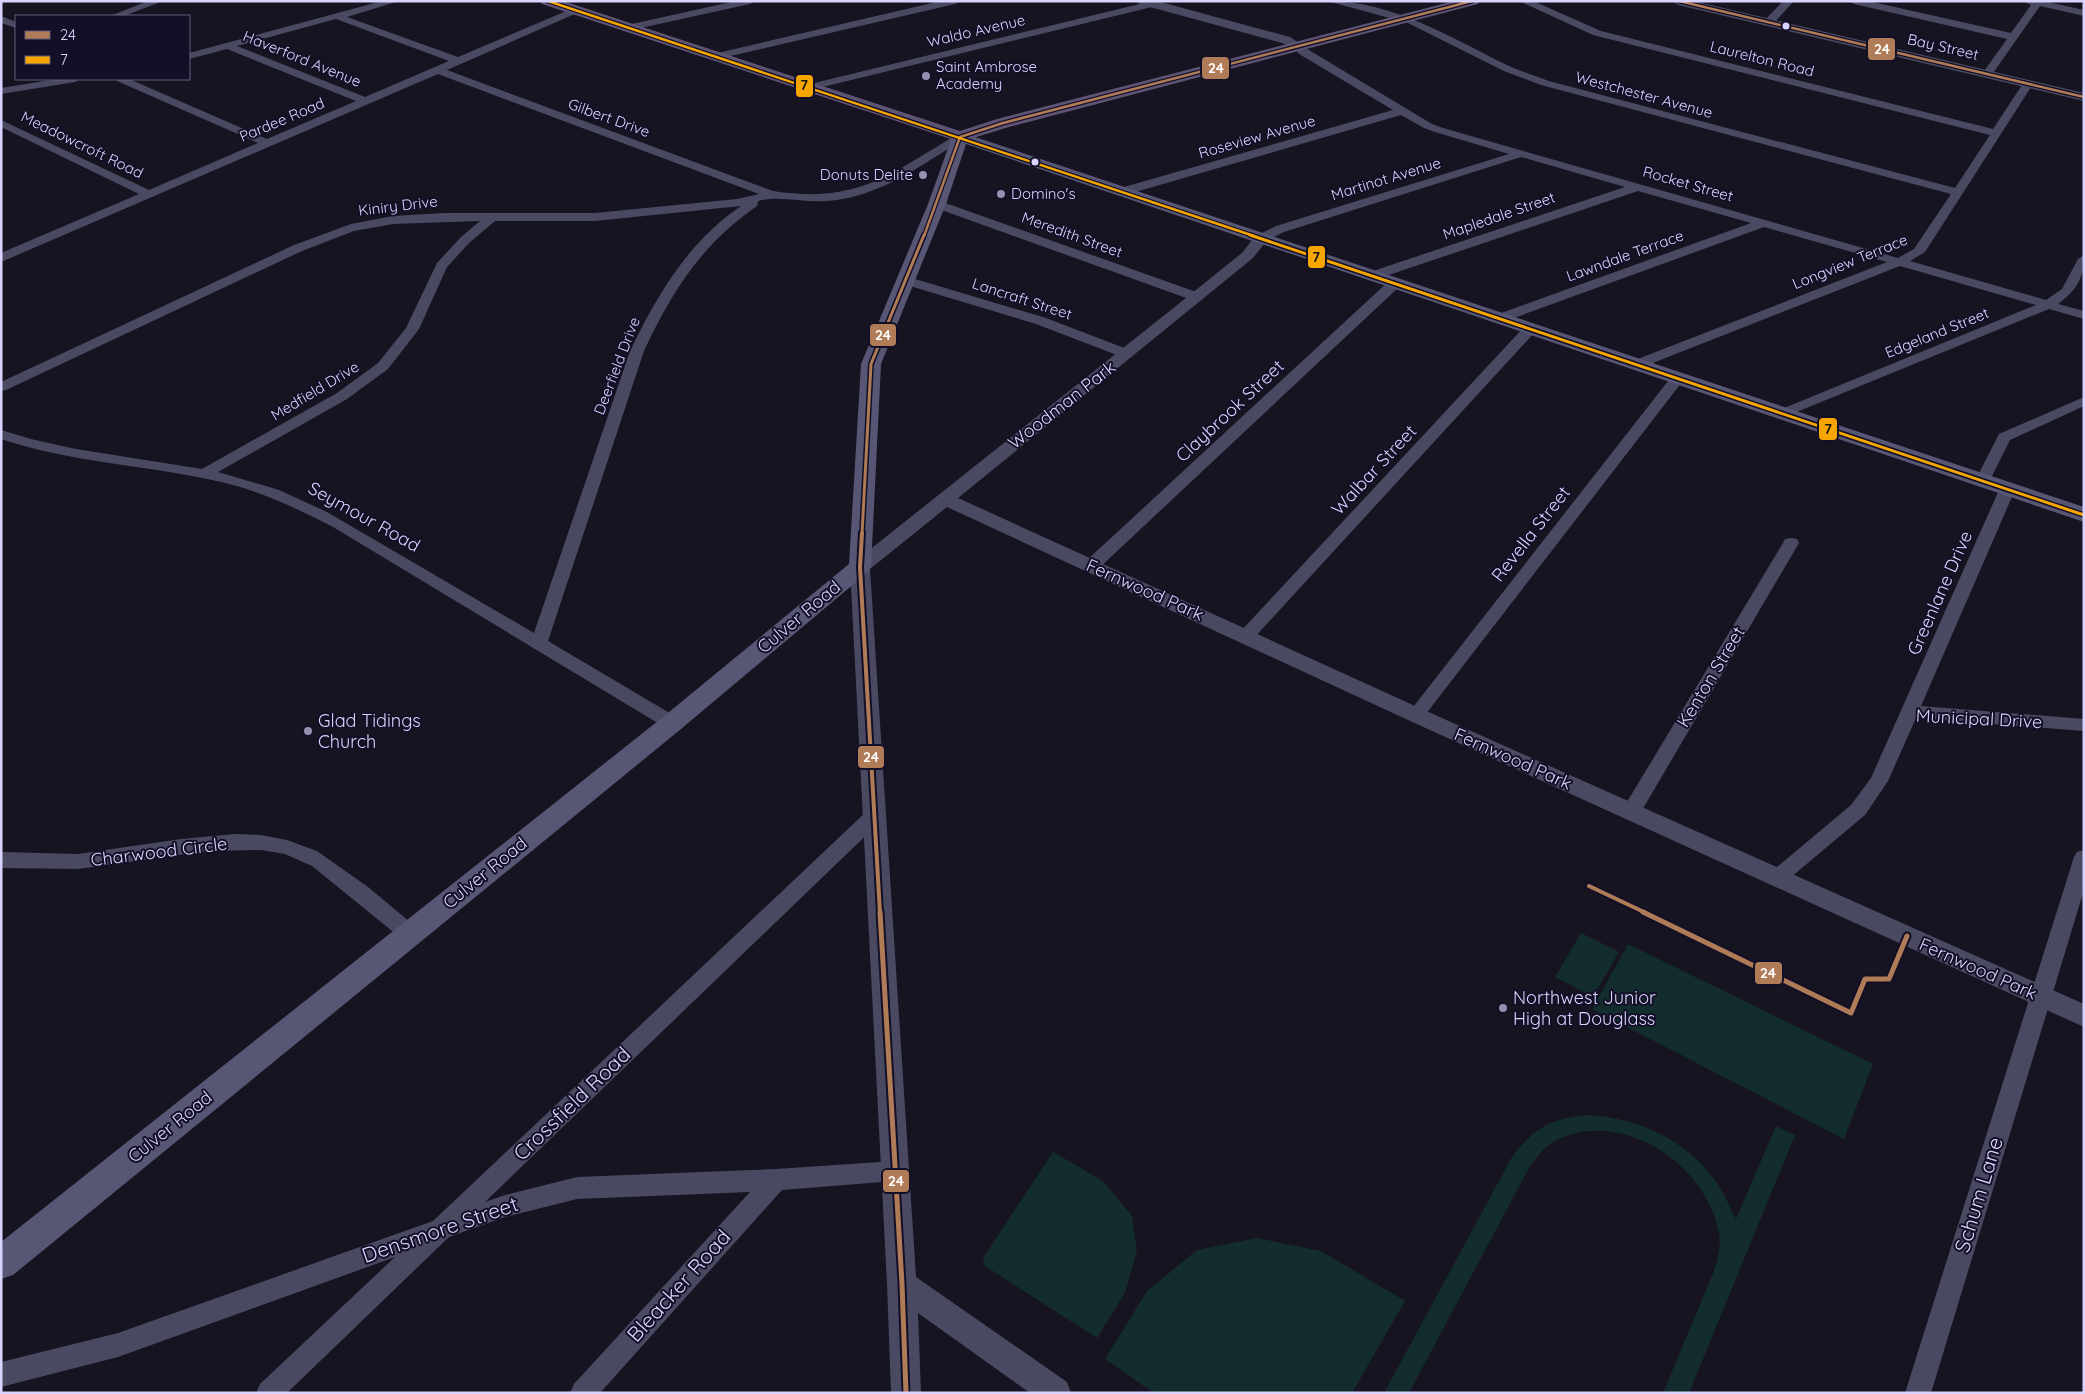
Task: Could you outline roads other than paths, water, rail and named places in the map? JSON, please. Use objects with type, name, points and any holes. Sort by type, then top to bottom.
[{"type":"main road","points":[[547,1],[806,88],[960,137],[2084,515]]},
{"type":"main road","points":[[960,137],[1003,124],[1470,2]]},
{"type":"main road","points":[[860,567],[871,364],[937,204],[960,137]]},
{"type":"main road","name":"Culver Road","points":[[1,1263],[672,723],[860,567]]},
{"type":"street","points":[[119,15],[158,1]]},
{"type":"street","points":[[190,56],[394,1]]},
{"type":"street","points":[[627,28],[750,1]]},
{"type":"street","points":[[713,57],[955,1]]},
{"type":"street","name":"Westchester Avenue","points":[[1332,1],[1405,19],[1508,69],[1545,83],[1958,192]]},
{"type":"street","name":"Laurelton Road","points":[[1524,1],[1597,33],[1998,134]]},
{"type":"street","name":"Bay Street","points":[[1678,1],[2084,97]]},
{"type":"street","points":[[1768,23],[1789,1]]},
{"type":"street","points":[[1854,1],[2013,37]]},
{"type":"street","points":[[1148,2],[1286,40],[1299,47]]},
{"type":"street","name":"Waldo Avenue","points":[[806,88],[1148,2]]},
{"type":"street","points":[[1987,74],[2013,37],[2032,2],[2084,13]]},
{"type":"street","name":"Pardee Road","points":[[1,258],[574,10]]},
{"type":"street","points":[[339,17],[458,61]]},
{"type":"street","points":[[1,19],[15,25]]},
{"type":"street","name":"Haverford Avenue","points":[[228,46],[365,101]]},
{"type":"street","name":"Rocket Street","points":[[1299,47],[1303,52],[1402,111],[1439,130],[2084,316]]},
{"type":"street","name":"Gilbert Drive","points":[[438,70],[771,194]]},
{"type":"street","points":[[1,91],[69,80]]},
{"type":"street","points":[[123,80],[267,143]]},
{"type":"street","name":"Longview Terrace","points":[[1635,365],[1899,262],[1919,252],[1998,134],[2028,84]]},
{"type":"street","name":"Roseview Avenue","points":[[1121,192],[1402,111]]},
{"type":"street","name":"Meadowcroft Road","points":[[1,123],[149,194]]},
{"type":"street","points":[[771,194],[814,198],[859,192],[880,183],[960,137]]},
{"type":"street","name":"Martinot Avenue","points":[[1260,239],[1280,229],[1522,153]]},
{"type":"street","name":"Mapledale Street","points":[[1372,276],[1637,187]]},
{"type":"street","name":"Kiniry Drive","points":[[1,387],[298,248],[338,232],[393,220],[492,217],[575,218],[623,215],[737,203],[771,194]]},
{"type":"street","name":"Deerfield Drive","points":[[539,642],[638,351],[650,323],[677,277],[704,244],[738,212],[771,194]]},
{"type":"street","name":"Meredith Street","points":[[937,204],[1197,298]]},
{"type":"street","name":"Medfield Drive","points":[[204,474],[342,396],[383,366],[412,329],[441,266],[465,240],[492,217]]},
{"type":"street","name":"Lawndale Terrace","points":[[1498,319],[1763,223]]},
{"type":"street","name":"Woodman Park","points":[[860,567],[944,498],[1197,298],[1248,255],[1260,239]]},
{"type":"street","points":[[1,242],[17,251]]},
{"type":"street","name":"Edgeland Street","points":[[1782,414],[2048,305],[2067,292],[2084,259]]},
{"type":"street","name":"Lancraft Street","points":[[905,280],[1048,324],[1127,354]]},
{"type":"street","name":"Claybrook Street","points":[[1092,565],[1394,284]]},
{"type":"street","name":"Walbar Street","points":[[1246,636],[1530,329]]},
{"type":"street","name":"Revella Street","points":[[1416,715],[1677,379]]},
{"type":"street","points":[[1983,481],[2004,437],[2084,401]]},
{"type":"street","name":"Seymour Road","points":[[1,434],[59,450],[204,474],[262,488],[301,504],[539,642],[672,723]]},
{"type":"street","name":"Greenlane Drive","points":[[1910,712],[2007,490]]},
{"type":"street","name":"Fernwood Park","points":[[944,498],[1416,715],[2084,1016]]},
{"type":"street","name":"Kenton Street","points":[[1631,812],[1791,543]]},
{"type":"street","points":[[860,567],[902,1284],[906,1393]]},
{"type":"street","name":"Municipal Drive","points":[[1777,878],[1858,810],[1879,781],[1910,712],[2084,725]]},
{"type":"street","name":"Crossfield Road","points":[[269,1393],[874,816]]},
{"type":"street","name":"Charwood Circle","points":[[1,860],[58,862],[103,860],[184,846],[220,842],[285,847],[310,856],[332,871],[409,933]]},
{"type":"street","name":"Schum Lane","points":[[1918,1393],[2084,857]]},
{"type":"street","name":"Densmore Street","points":[[1,1375],[19,1372],[118,1345],[505,1206],[577,1188],[776,1180],[895,1171]]},
{"type":"street","name":"Bleacker Road","points":[[583,1393],[776,1180]]},
{"type":"street","points":[[902,1284],[1056,1393]]},
{"type":"place","name":"Saint Ambrose Academy","points":[[926,76]]},
{"type":"place","name":"Donuts Delite","points":[[923,175]]},
{"type":"place","name":"Domino's","points":[[1001,194]]},
{"type":"place","name":"Glad Tidings Church","points":[[308,731]]},
{"type":"place","name":"Northwest Junior High at Douglass","points":[[1503,1008]]}]
